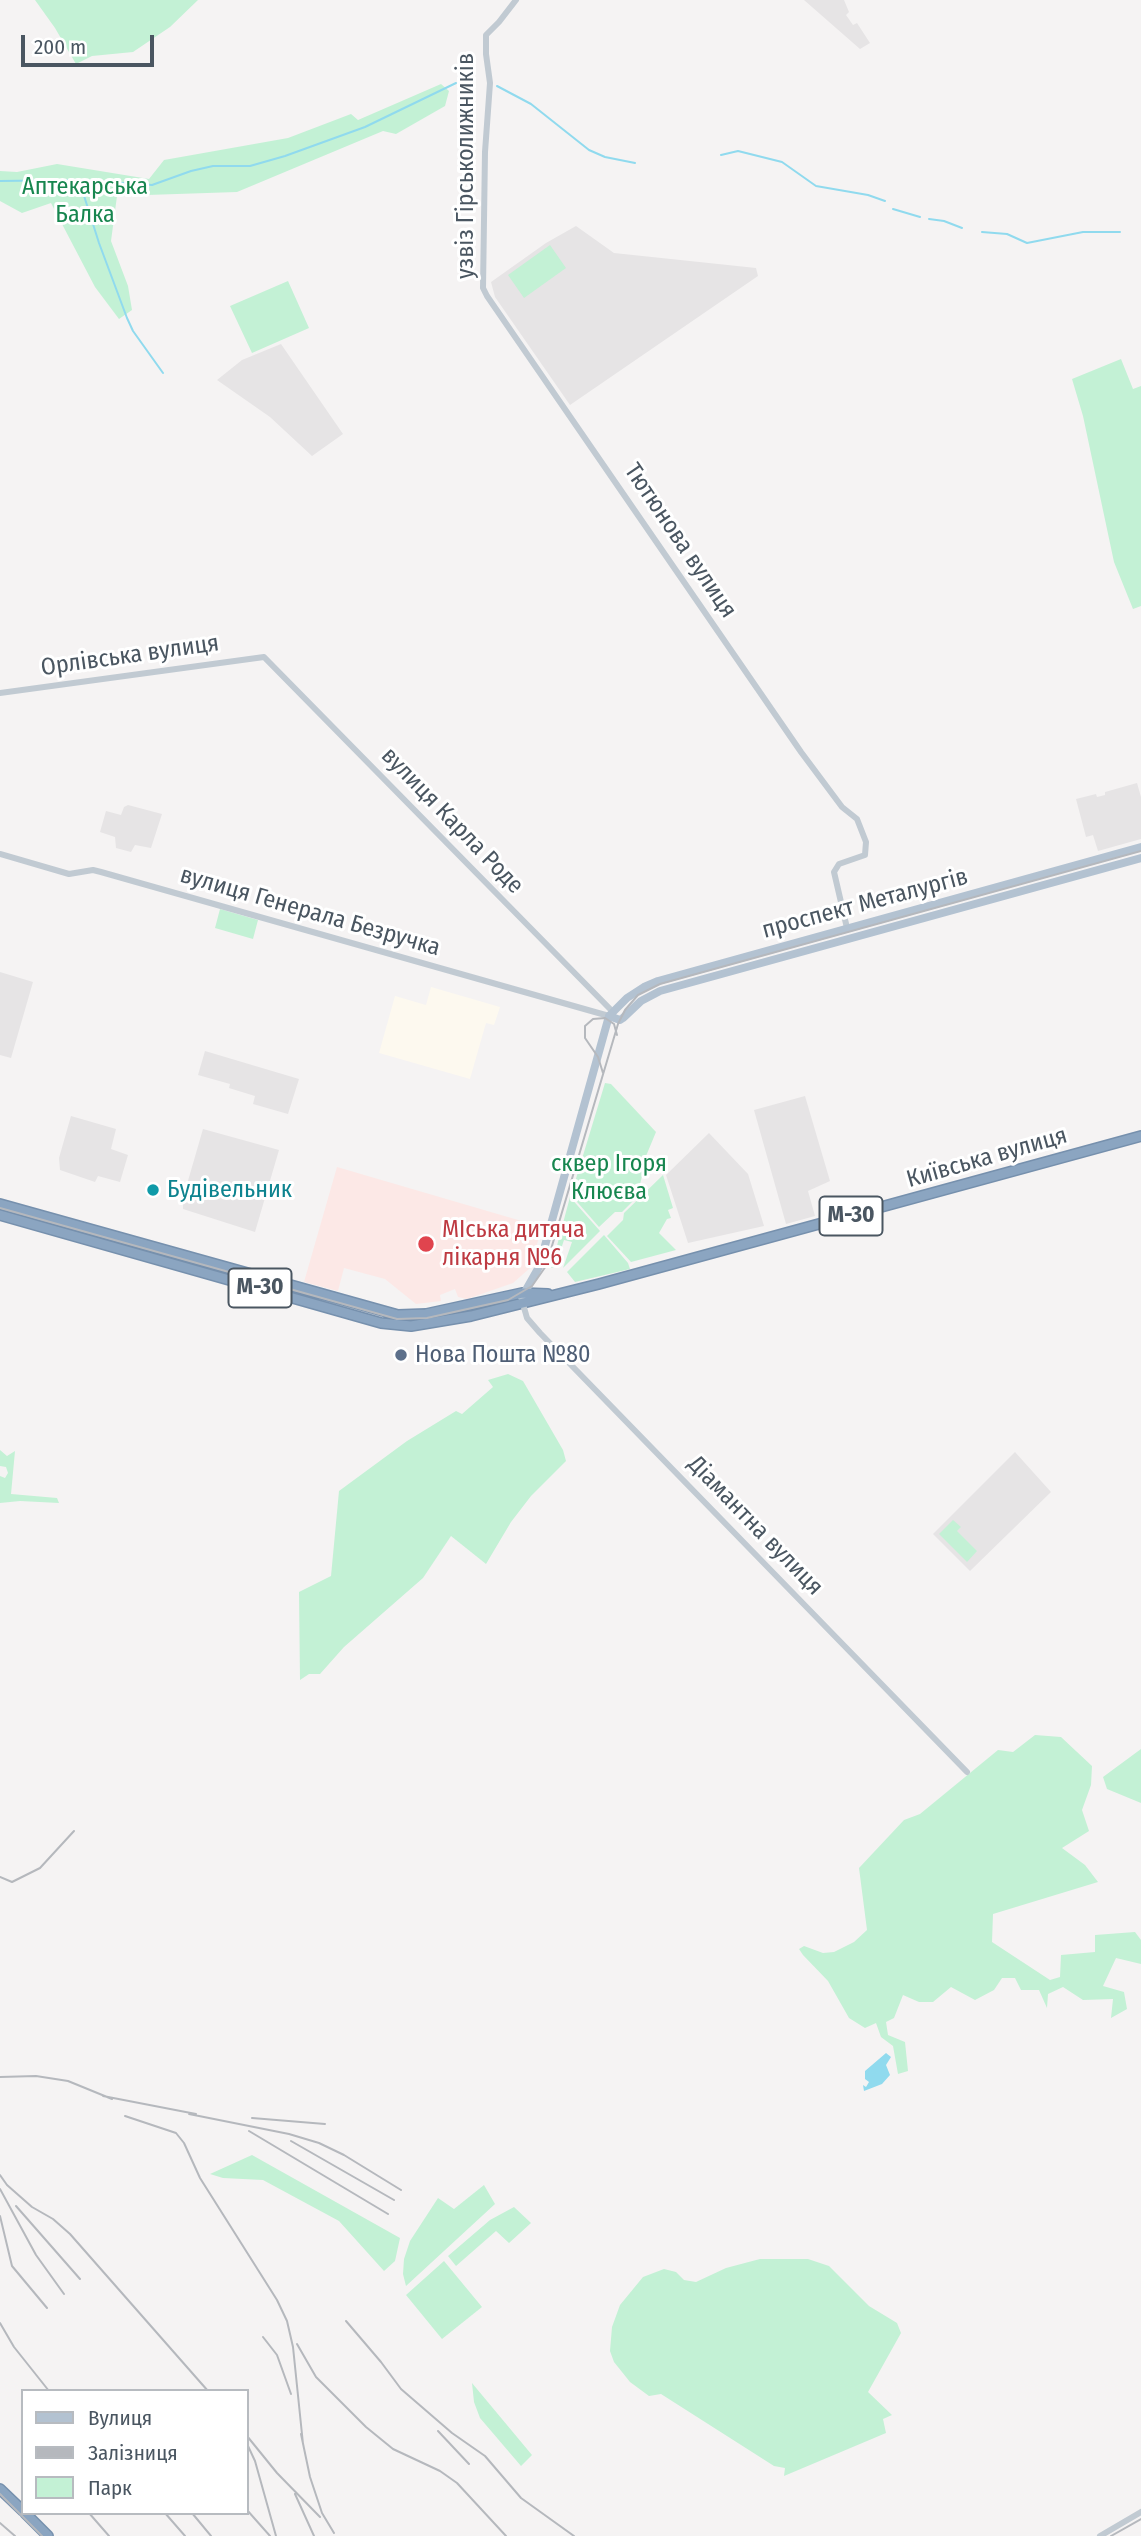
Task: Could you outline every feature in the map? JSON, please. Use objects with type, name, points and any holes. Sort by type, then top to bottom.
[{"type":"highway","name":"Київська вулиця","points":[[523,1298],[560,1294],[1141,1136]]},
{"type":"highway","name":"М-30","points":[[0,1204],[398,1315],[426,1314],[523,1298]]},
{"type":"highway","name":"М-30","points":[[0,1215],[392,1325],[428,1325],[523,1298]]},
{"type":"highway","points":[[0,2489],[21,2509]]},
{"type":"highway","points":[[27,2515],[48,2536]]},
{"type":"main road","name":"проспект Металургів","points":[[1141,847],[658,981],[627,998],[611,1014],[620,1020],[641,1001],[660,991],[1141,858]]},
{"type":"main road","points":[[523,1298],[539,1267],[611,1014]]},
{"type":"street","name":"узвіз Гірськолижників","points":[[487,296],[483,288],[485,152],[490,83],[485,54],[486,35],[516,0]]},
{"type":"street","name":"Тютюнова вулиця","points":[[487,296],[842,807],[858,818],[866,842],[865,855],[839,863],[834,872],[847,929]]},
{"type":"street","name":"Орлівська вулиця","points":[[0,693],[264,657]]},
{"type":"street","name":"вулиця Карла Роде","points":[[264,657],[611,1014]]},
{"type":"street","name":"вулиця Генерала Безручка","points":[[0,854],[69,874],[93,870],[101,872],[611,1014]]},
{"type":"street","name":"Діамантна вулиця","points":[[523,1298],[527,1318],[549,1342],[967,1772]]},
{"type":"street","points":[[1100,2536],[1141,2512]]},
{"type":"shaded area","points":[[804,0],[844,0],[849,12],[846,15],[853,25],[857,23],[870,43],[860,49]]},
{"type":"shaded area","points":[[576,226],[614,253],[756,268],[758,276],[570,405],[495,297],[491,282],[546,243]]},
{"type":"shaded area","points":[[281,344],[343,434],[312,456],[270,417],[217,380],[242,360]]},
{"type":"shaded area","points":[[1137,783],[1141,797],[1141,839],[1098,851],[1093,835],[1086,837],[1076,799],[1096,794],[1097,797],[1105,795],[1105,792]]},
{"type":"shaded area","points":[[128,805],[162,814],[151,848],[135,845],[131,852],[116,848],[115,837],[100,832],[106,811],[121,815],[124,807]]},
{"type":"shaded area","points":[[0,972],[33,982],[11,1058],[0,1055]]},
{"type":"shaded area","points":[[431,987],[500,1007],[494,1025],[486,1023],[470,1079],[379,1053],[395,996],[426,1005]]},
{"type":"shaded area","points":[[205,1051],[299,1079],[288,1114],[253,1104],[255,1096],[229,1088],[230,1084],[198,1075]]},
{"type":"shaded area","points":[[805,1096],[830,1181],[808,1191],[815,1216],[786,1224],[754,1110]]},
{"type":"shaded area","points":[[71,1116],[116,1129],[111,1149],[128,1155],[120,1182],[98,1176],[95,1182],[60,1170],[59,1158]]},
{"type":"shaded area","points":[[203,1129],[279,1150],[255,1232],[183,1209],[183,1198]]},
{"type":"shaded area","points":[[709,1133],[748,1174],[764,1226],[688,1243],[666,1175]]},
{"type":"shaded area","name":"МІська дитяча лікарня №6","points":[[337,1167],[542,1227],[530,1268],[513,1283],[467,1299],[458,1297],[455,1289],[440,1295],[441,1301],[416,1304],[385,1279],[344,1268],[338,1291],[304,1282]]},
{"type":"shaded area","points":[[1015,1452],[1051,1492],[970,1571],[933,1534]]},
{"type":"green space","points":[[35,0],[198,0],[170,27],[133,52],[92,56],[76,64]]},
{"type":"green space","name":"Аптекарська Балка","points":[[441,84],[449,91],[445,106],[396,134],[383,131],[237,192],[117,196],[111,241],[128,286],[132,310],[119,319],[95,287],[51,203],[22,213],[0,201],[0,171],[17,172],[57,164],[149,179],[164,160],[288,138],[351,114],[358,120]]},
{"type":"green space","points":[[550,245],[566,268],[524,298],[508,275]]},
{"type":"green space","points":[[288,281],[309,328],[252,353],[230,306]]},
{"type":"green space","points":[[1121,359],[1133,389],[1141,386],[1141,606],[1133,609],[1114,562],[1083,416],[1072,379]]},
{"type":"green space","points":[[220,909],[258,920],[253,939],[215,928]]},
{"type":"green space","name":"сквер Ігоря Клюєва","points":[[605,1083],[611,1084],[656,1132],[641,1168],[643,1172],[637,1197],[622,1212],[615,1212],[599,1227],[571,1195]]},
{"type":"green space","name":"сквер Ігоря Клюєва","points":[[663,1175],[673,1208],[668,1210],[671,1218],[667,1219],[659,1233],[676,1250],[631,1262],[607,1236],[623,1220],[624,1213]]},
{"type":"green space","name":"сквер Ігоря Клюєва","points":[[570,1197],[600,1231],[563,1268],[572,1242],[564,1240],[555,1267],[551,1268]]},
{"type":"green space","name":"сквер Ігоря Клюєва","points":[[604,1235],[630,1269],[575,1282],[567,1272]]},
{"type":"green space","points":[[508,1374],[523,1381],[563,1450],[566,1461],[531,1496],[511,1522],[486,1564],[451,1536],[423,1578],[344,1647],[320,1674],[309,1674],[300,1680],[299,1592],[331,1576],[339,1491],[407,1441],[456,1411],[462,1414],[493,1387],[488,1380]]},
{"type":"green space","points":[[0,1450],[7,1456],[15,1451],[11,1494],[57,1498],[59,1503],[0,1503],[0,1476],[5,1478],[8,1473],[6,1467],[0,1466]]},
{"type":"green space","points":[[953,1520],[961,1527],[957,1531],[977,1551],[967,1562],[939,1534]]},
{"type":"green space","points":[[1035,1735],[1061,1737],[1092,1766],[1091,1785],[1082,1810],[1089,1831],[1062,1848],[1085,1865],[1098,1882],[993,1914],[992,1942],[1050,1980],[1060,1977],[1061,1955],[1095,1952],[1095,1935],[1135,1932],[1141,1940],[1141,1964],[1116,1958],[1103,1986],[1124,1992],[1127,2009],[1111,2018],[1113,1999],[1083,2000],[1063,1987],[1048,1994],[1047,2008],[1039,1990],[1021,1990],[1015,1978],[1002,1978],[994,1990],[975,2000],[951,1987],[933,2002],[919,2002],[903,1995],[894,2018],[886,2022],[888,2035],[905,2042],[908,2071],[898,2074],[893,2046],[881,2037],[876,2023],[865,2028],[849,2018],[828,1981],[799,1949],[804,1946],[823,1953],[834,1952],[854,1942],[867,1930],[859,1868],[904,1820],[920,1814],[998,1750],[1013,1752]]},
{"type":"green space","points":[[1141,1749],[1141,1803],[1107,1789],[1103,1777]]},
{"type":"green space","points":[[252,2155],[400,2238],[395,2261],[384,2271],[339,2221],[263,2180],[223,2178],[210,2174]]},
{"type":"green space","points":[[484,2185],[495,2204],[406,2286],[403,2274],[404,2259],[410,2241],[438,2198],[454,2209]]},
{"type":"green space","points":[[514,2207],[531,2223],[509,2243],[496,2231],[456,2266],[448,2256],[490,2220]]},
{"type":"green space","points":[[760,2259],[808,2259],[829,2266],[869,2306],[897,2323],[901,2333],[868,2392],[892,2415],[883,2419],[886,2433],[784,2476],[785,2468],[774,2466],[661,2394],[649,2396],[630,2382],[614,2362],[610,2351],[612,2327],[620,2305],[643,2277],[664,2269],[676,2272],[684,2280],[696,2282],[726,2268]]},
{"type":"green space","points":[[444,2261],[482,2307],[442,2339],[406,2295]]},
{"type":"green space","points":[[472,2383],[532,2455],[521,2466],[480,2418],[474,2402]]},
{"type":"water","points":[[886,2053],[891,2057],[886,2065],[890,2075],[882,2084],[864,2091],[863,2085],[866,2087],[869,2082],[865,2079],[865,2071]]},
{"type":"waterway","points":[[0,181],[79,180],[152,185],[213,166],[250,166],[365,127],[456,83]]},
{"type":"waterway","points":[[497,86],[531,104],[589,150],[605,157],[635,163]]},
{"type":"waterway","points":[[721,155],[738,151],[782,162],[816,186],[868,195],[885,201]]},
{"type":"waterway","points":[[79,180],[127,318],[163,373]]},
{"type":"waterway","points":[[893,209],[920,217]]},
{"type":"waterway","points":[[929,219],[962,228]]},
{"type":"waterway","points":[[982,232],[1007,234],[1027,243],[1083,232],[1120,232]]},
{"type":"tram line","points":[[0,1208],[397,1319],[427,1318],[508,1300],[532,1286],[546,1266],[618,1024],[625,1010],[638,995],[660,984],[1141,851]]},
{"type":"tram line","points":[[603,1073],[598,1057],[585,1038],[585,1026],[593,1019],[605,1018],[614,1024],[617,1035]]},
{"type":"tram line","points":[[0,2494],[42,2536]]},
{"type":"tram line","points":[[1111,2536],[1141,2519]]},
{"type":"railway","points":[[0,1877],[12,1882],[40,1868],[74,1831]]},
{"type":"railway","points":[[0,2077],[36,2076],[68,2081],[112,2099]]},
{"type":"railway","points":[[103,2096],[196,2114]]},
{"type":"railway","points":[[189,2114],[289,2134],[319,2143],[401,2190]]},
{"type":"railway","points":[[125,2116],[176,2133],[184,2143],[200,2178],[277,2300],[287,2321],[293,2347],[303,2444]]},
{"type":"railway","points":[[252,2118],[325,2124]]},
{"type":"railway","points":[[249,2131],[388,2214]]},
{"type":"railway","points":[[291,2141],[394,2200]]},
{"type":"railway","points":[[0,2175],[7,2185],[32,2207],[53,2219],[70,2234],[206,2389]]},
{"type":"railway","points":[[0,2189],[36,2255],[64,2294]]},
{"type":"railway","points":[[16,2206],[80,2279]]},
{"type":"railway","points":[[0,2216],[12,2266],[47,2308]]},
{"type":"railway","points":[[346,2321],[401,2389],[452,2433],[485,2456],[521,2498],[574,2536]]},
{"type":"railway","points":[[0,2323],[14,2347],[47,2389]]},
{"type":"railway","points":[[263,2337],[277,2355],[291,2394]]},
{"type":"railway","points":[[297,2344],[316,2377],[366,2427],[393,2449],[440,2471],[457,2483],[506,2536]]},
{"type":"railway","points":[[438,2431],[469,2464]]},
{"type":"railway","points":[[301,2434],[310,2477],[322,2513],[334,2533]]},
{"type":"railway","points":[[248,2437],[277,2473],[320,2517]]},
{"type":"railway","points":[[248,2446],[255,2461],[276,2536]]},
{"type":"railway","points":[[295,2494],[314,2536]]},
{"type":"railway","points":[[248,2511],[270,2536]]},
{"type":"railway","points":[[91,2515],[109,2536]]},
{"type":"railway","points":[[167,2515],[185,2536]]},
{"type":"railway","points":[[194,2515],[211,2536]]},
{"type":"railway","points":[[0,2523],[15,2536]]},
{"type":"place","name":"Будівельник","points":[[153,1190]]},
{"type":"place","name":"МІська дитяча лікарня №6","points":[[426,1244]]},
{"type":"place","name":"Нова Пошта №80","points":[[401,1355]]}]
